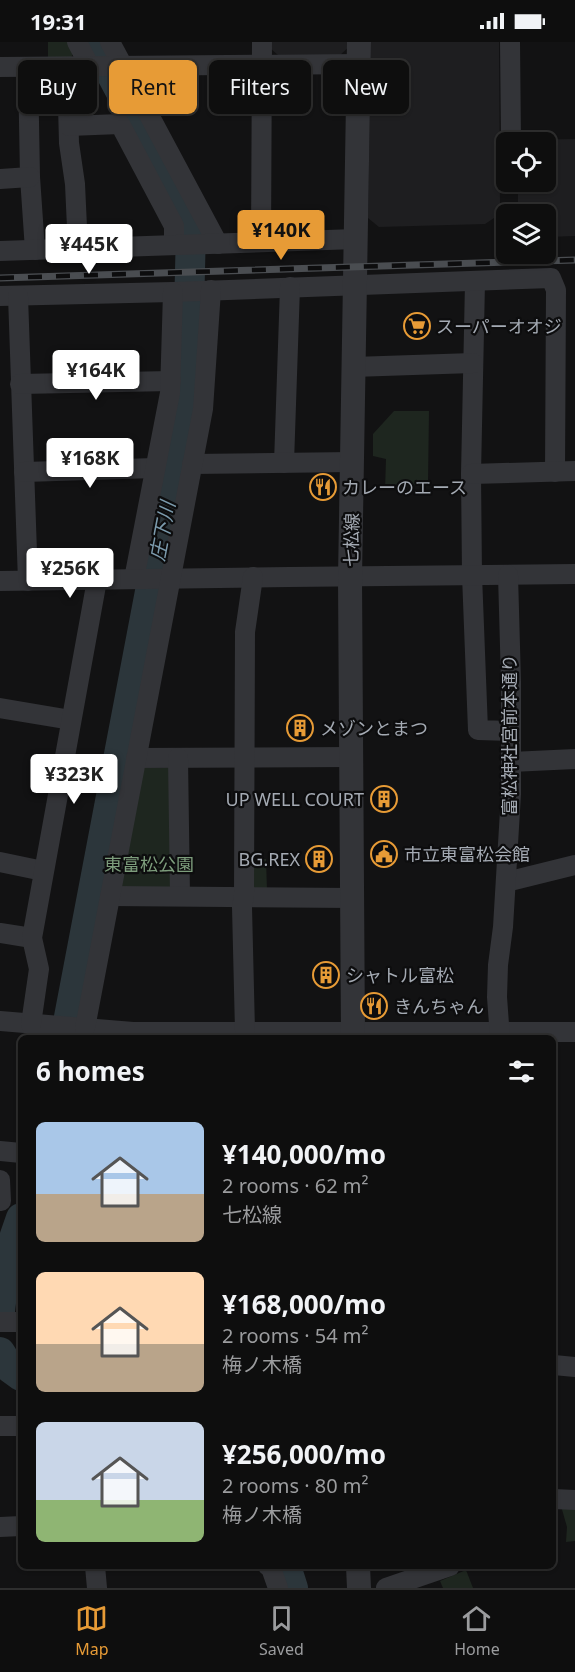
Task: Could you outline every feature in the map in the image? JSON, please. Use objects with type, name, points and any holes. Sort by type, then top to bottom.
[{"type":"street","points":[[77,42],[89,60]]},
{"type":"street","points":[[110,42],[118,60]]},
{"type":"street","points":[[262,42],[262,60]]},
{"type":"street","points":[[510,42],[511,132]]},
{"type":"street","points":[[302,60],[359,53]]},
{"type":"street","name":"七松線","points":[[353,1034],[350,578],[359,53]]},
{"type":"street","points":[[0,67],[18,67]]},
{"type":"street","points":[[29,114],[35,250]]},
{"type":"street","points":[[69,114],[78,249]]},
{"type":"street","points":[[145,114],[211,244]]},
{"type":"street","points":[[261,243],[262,114]]},
{"type":"street","points":[[69,126],[120,124],[174,226],[177,245]]},
{"type":"street","points":[[0,179],[30,177]]},
{"type":"street","points":[[0,251],[356,239]]},
{"type":"street","points":[[28,581],[20,384],[9,296],[551,278],[556,290],[555,472]]},
{"type":"street","points":[[475,282],[471,575],[478,730],[511,731]]},
{"type":"street","points":[[284,464],[290,287]]},
{"type":"street","points":[[75,1027],[110,896],[166,578],[203,409],[206,290]]},
{"type":"street","points":[[137,579],[170,393],[176,292]]},
{"type":"street","points":[[353,367],[473,363]]},
{"type":"street","points":[[20,384],[171,381]]},
{"type":"street","points":[[192,464],[352,462]]},
{"type":"street","points":[[24,472],[155,468]]},
{"type":"street","points":[[471,474],[575,471]]},
{"type":"street","points":[[0,581],[575,574]]},
{"type":"street","name":"富松神社宮前本通り","points":[[500,1035],[497,997],[498,964],[506,882],[511,762],[508,575]]},
{"type":"street","points":[[247,1033],[242,907],[244,896],[245,632],[253,577]]},
{"type":"street","points":[[31,1024],[39,969],[32,938],[97,580]]},
{"type":"street","points":[[0,708],[71,720]]},
{"type":"street","points":[[136,758],[352,757]]},
{"type":"street","points":[[178,758],[180,896]]},
{"type":"street","points":[[511,762],[575,759]]},
{"type":"street","points":[[0,862],[43,871]]},
{"type":"street","points":[[506,882],[575,865]]},
{"type":"street","points":[[110,896],[352,898]]},
{"type":"street","points":[[0,933],[32,938]]},
{"type":"street","points":[[0,1021],[133,1032],[426,1035]]},
{"type":"street","points":[[519,1035],[575,1032]]},
{"type":"street","points":[[0,1151],[18,1153]]},
{"type":"street","points":[[0,1180],[1,1201]]},
{"type":"street","points":[[556,1365],[575,1367]]},
{"type":"street","points":[[0,1426],[18,1426]]},
{"type":"street","points":[[556,1499],[575,1500]]},
{"type":"street","points":[[0,1527],[18,1526]]},
{"type":"street","points":[[95,1569],[97,1588]]},
{"type":"street","points":[[272,1569],[278,1588]]},
{"type":"street","points":[[358,1569],[359,1588]]},
{"type":"street","points":[[386,1588],[441,1569]]},
{"type":"shaded area","points":[[270,42],[351,42],[351,45],[339,56],[278,55],[270,48]]},
{"type":"shaded area","points":[[371,42],[499,42],[500,132],[496,132],[496,192],[500,192],[500,204],[496,204],[496,217],[485,224],[379,227],[368,218],[370,114],[409,114],[409,60],[371,60]]},
{"type":"shaded area","points":[[556,139],[575,139],[575,236],[556,237],[556,204],[518,204],[518,192],[556,192]]},
{"type":"green space","points":[[48,42],[69,42],[74,51],[71,58],[48,57]]},
{"type":"green space","points":[[394,411],[429,411],[428,483],[385,490],[386,459],[373,456],[373,434]]},
{"type":"green space","name":"東富松公園","points":[[145,768],[170,768],[176,889],[119,889],[139,772]]},
{"type":"green space","points":[[251,859],[266,859],[267,891],[257,891],[251,885]]},
{"type":"green space","points":[[561,1506],[575,1507],[575,1541],[566,1542],[567,1527]]},
{"type":"green space","points":[[466,1570],[473,1588],[443,1588],[440,1581]]},
{"type":"waterway","name":"庄下川","points":[[66,1035],[187,397],[191,228],[94,42]]},
{"type":"waterway","name":"庄下川","points":[[0,1311],[6,1261],[18,1227]]},
{"type":"waterway","name":"庄下川","points":[[0,1352],[10,1368],[18,1374]]},
{"type":"waterway","name":"庄下川","points":[[287,1569],[293,1588]]},
{"type":"railway","points":[[0,278],[575,260]]},
{"type":"place","name":"スーパーオオジ","points":[[417,326]]},
{"type":"place","name":"カレーのエース","points":[[323,487]]},
{"type":"place","name":"メゾンとまつ","points":[[300,728]]},
{"type":"place","name":"UP WELL COURT","points":[[384,799]]},
{"type":"place","name":"市立東富松会館","points":[[384,854]]},
{"type":"place","name":"BG.REX","points":[[319,859]]},
{"type":"place","name":"シャトル富松","points":[[326,975]]},
{"type":"place","name":"きんちゃん","points":[[374,1006]]}]
